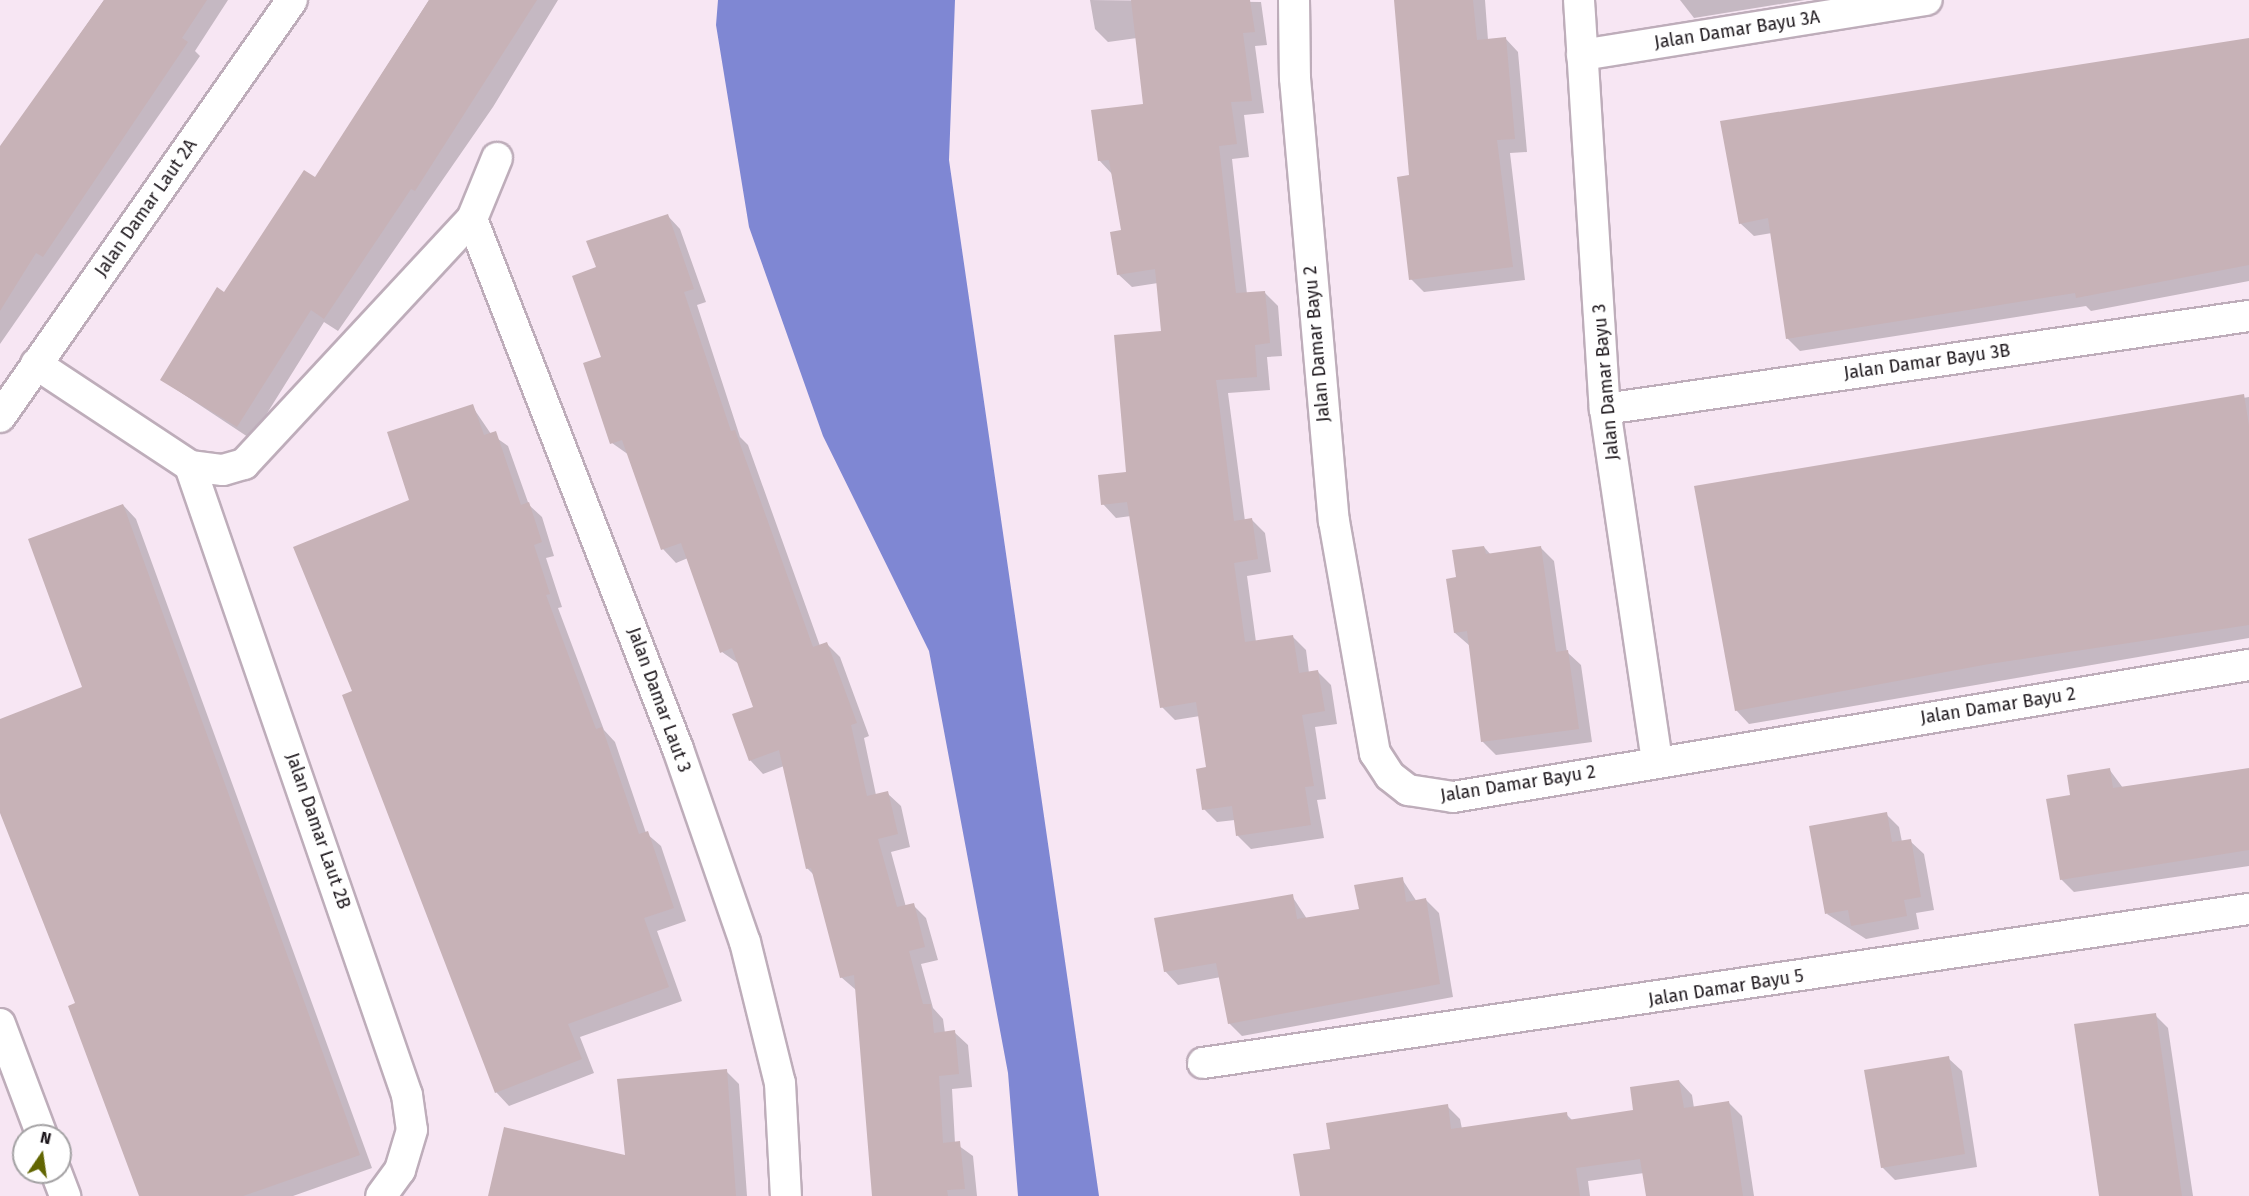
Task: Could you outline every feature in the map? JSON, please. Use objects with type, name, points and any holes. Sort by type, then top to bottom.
[{"type":"street","name":"Jalan Damar Laut 2A","points":[[0,417],[292,0]]},
{"type":"street","name":"Jalan Damar Bayu 2","points":[[1294,0],[1296,89],[1334,521],[1376,753],[1390,776],[1430,797],[2249,665]]},
{"type":"street","name":"Jalan Damar Bayu 3","points":[[1579,0],[1605,409],[1657,762]]},
{"type":"street","name":"Jalan Damar Bayu 3A","points":[[1582,55],[1927,0]]},
{"type":"street","points":[[36,364],[190,466],[224,470],[244,464],[472,219],[497,158]]},
{"type":"street","name":"Jalan Damar Laut 3","points":[[472,219],[669,727],[745,942],[780,1083],[786,1196]]},
{"type":"street","name":"Jalan Damar Bayu 3B","points":[[1605,409],[2249,316]]},
{"type":"street","name":"Jalan Damar Laut 2B","points":[[190,466],[407,1095],[412,1130],[400,1170],[381,1196]]},
{"type":"street","name":"Jalan Damar Bayu 5","points":[[1203,1063],[2249,909]]},
{"type":"street","points":[[0,1024],[38,1124]]},
{"type":"water","points":[[718,0],[955,0],[949,160],[1099,1196],[1018,1196],[1008,1073],[929,651],[823,436],[749,227],[716,25]]},
{"type":"building","points":[[104,0],[207,0],[182,38],[188,42],[43,257],[36,253],[0,311],[0,146]]},
{"type":"building","points":[[429,0],[537,0],[415,191],[411,189],[324,319],[311,310],[237,427],[160,380],[217,287],[224,292],[304,170],[315,177]]},
{"type":"building","points":[[1131,0],[1250,0],[1255,32],[1243,33],[1252,101],[1231,102],[1237,144],[1219,146],[1236,293],[1265,291],[1270,343],[1255,345],[1257,377],[1216,380],[1234,521],[1252,518],[1258,559],[1234,563],[1245,642],[1293,635],[1299,673],[1318,670],[1325,711],[1302,715],[1314,786],[1305,787],[1311,825],[1236,836],[1232,806],[1202,810],[1196,769],[1206,767],[1196,702],[1160,708],[1127,502],[1101,505],[1098,475],[1126,472],[1114,335],[1161,331],[1155,269],[1117,275],[1110,232],[1121,230],[1109,160],[1098,161],[1091,110],[1143,104]]},
{"type":"building","points":[[1394,0],[1473,0],[1477,40],[1506,37],[1515,139],[1497,140],[1513,267],[1409,280],[1397,177],[1409,175]]},
{"type":"building","points":[[2249,38],[2249,265],[2076,298],[2075,293],[1786,339],[1768,218],[1739,224],[1720,121]]},
{"type":"building","points":[[668,214],[694,289],[684,292],[731,431],[735,430],[813,647],[827,642],[857,723],[851,725],[867,796],[888,791],[898,834],[878,839],[897,907],[914,903],[925,947],[909,951],[923,1004],[931,1004],[934,1033],[955,1030],[959,1074],[939,1076],[943,1143],[960,1141],[965,1189],[947,1190],[948,1196],[872,1196],[854,975],[840,978],[811,868],[806,869],[779,750],[749,761],[732,714],[753,707],[732,648],[720,653],[681,543],[661,550],[622,440],[610,444],[583,363],[601,357],[572,276],[596,267],[586,241]]},
{"type":"building","points":[[2244,394],[2249,426],[2249,625],[1989,664],[1735,711],[1694,486]]},
{"type":"building","points":[[473,404],[484,435],[496,431],[521,505],[529,502],[542,542],[534,545],[550,594],[546,595],[596,729],[602,727],[639,834],[648,831],[674,908],[644,918],[669,987],[568,1024],[582,1059],[495,1093],[342,695],[352,691],[293,547],[409,500],[387,432]]},
{"type":"building","points":[[123,504],[360,1155],[243,1196],[139,1196],[68,1006],[75,1003],[0,813],[0,719],[82,687],[28,539]]},
{"type":"building","points":[[1484,546],[1486,554],[1541,546],[1556,652],[1568,650],[1579,729],[1481,742],[1467,631],[1454,633],[1446,579],[1456,577],[1452,550]]},
{"type":"building","points":[[2110,768],[2113,788],[2249,768],[2249,850],[2060,880],[2046,799],[2070,795],[2067,775]]},
{"type":"building","points":[[1887,812],[1892,842],[1911,839],[1921,897],[1904,900],[1907,916],[1851,926],[1848,910],[1825,914],[1809,826]]},
{"type":"building","points":[[1403,877],[1406,902],[1426,898],[1440,984],[1228,1024],[1216,963],[1164,972],[1154,918],[1293,894],[1297,919],[1359,909],[1354,885]]},
{"type":"building","points":[[2156,1013],[2182,1196],[2099,1196],[2074,1024]]},
{"type":"building","points":[[1949,1056],[1965,1154],[1881,1168],[1864,1070]]},
{"type":"building","points":[[727,1069],[736,1196],[488,1196],[504,1127],[625,1155],[617,1079]]},
{"type":"building","points":[[1679,1080],[1684,1108],[1729,1101],[1743,1196],[1646,1196],[1640,1159],[1576,1168],[1580,1196],[1300,1196],[1293,1154],[1330,1149],[1326,1123],[1448,1104],[1451,1129],[1567,1112],[1568,1120],[1633,1110],[1630,1087]]}]
